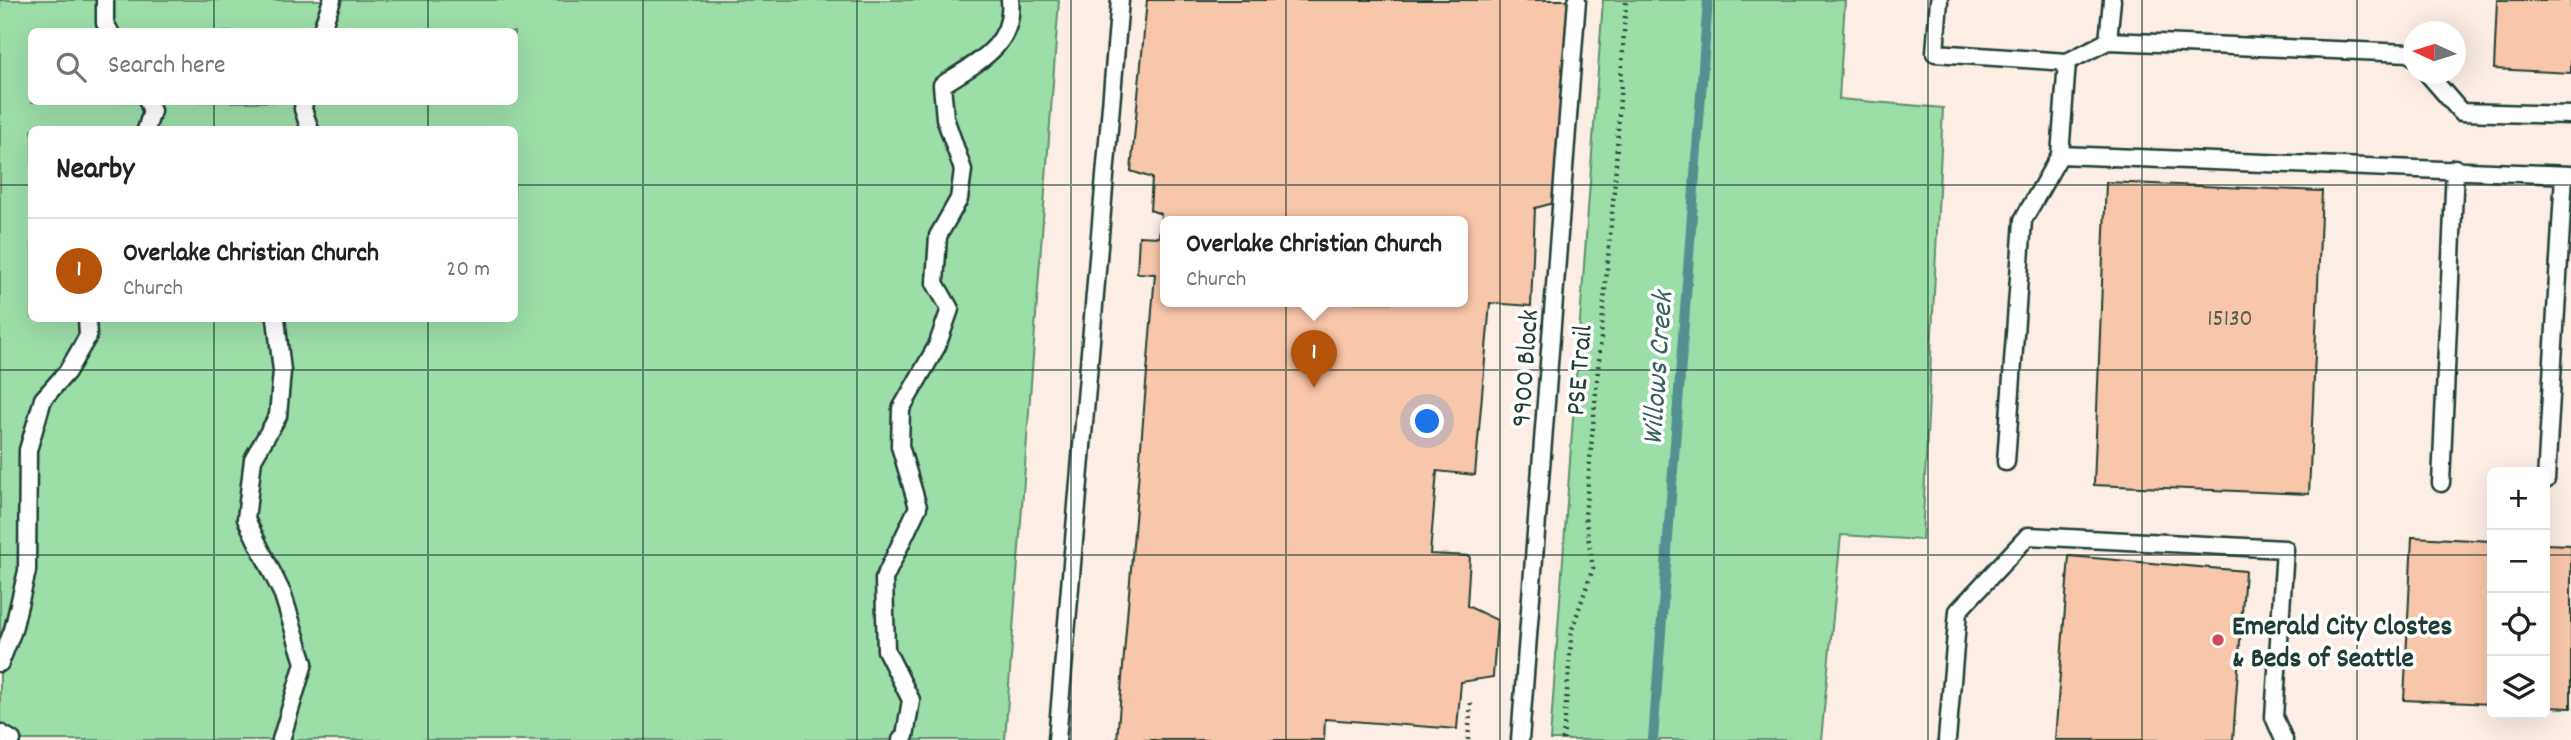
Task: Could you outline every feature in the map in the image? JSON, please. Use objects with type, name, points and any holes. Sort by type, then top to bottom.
[{"type":"lane","points":[[105,0],[104,23],[107,28]]},
{"type":"lane","points":[[322,28],[331,0]]},
{"type":"lane","points":[[901,740],[905,736],[911,700],[886,650],[884,579],[918,507],[900,446],[901,410],[937,346],[950,309],[935,283],[938,236],[959,199],[963,170],[945,118],[942,85],[989,55],[1012,21],[1010,0]]},
{"type":"lane","points":[[1057,740],[1120,0]]},
{"type":"lane","name":"9900 Block","points":[[1520,740],[1577,0]]},
{"type":"lane","points":[[1940,0],[1935,53],[2067,62],[2108,41],[2403,53]]},
{"type":"lane","points":[[2108,41],[2112,0]]},
{"type":"lane","points":[[2006,463],[2023,220],[2060,155],[2067,62]]},
{"type":"lane","points":[[2437,84],[2461,112],[2571,115]]},
{"type":"lane","points":[[147,126],[152,111],[149,105]]},
{"type":"lane","points":[[304,105],[309,126]]},
{"type":"lane","points":[[2060,155],[2455,168],[2567,175],[2547,467]]},
{"type":"lane","points":[[2441,484],[2455,168]]},
{"type":"lane","points":[[0,663],[13,630],[27,571],[29,450],[43,399],[67,372],[88,336],[88,322]]},
{"type":"lane","points":[[276,322],[282,371],[278,416],[253,459],[246,519],[283,596],[304,663],[281,740]]},
{"type":"lane","points":[[1947,740],[1958,611],[2028,536],[2285,549],[2274,717],[2284,740]]},
{"type":"lane","points":[[0,733],[12,740]]},
{"type":"path","name":"PSE Trail","points":[[1563,740],[1572,629],[1593,568],[1585,516],[1614,192],[1626,0]]},
{"type":"path","points":[[1468,740],[1471,702]]},
{"type":"green space","points":[[0,0],[1059,0],[1005,740],[0,740]]},
{"type":"green space","points":[[1603,0],[1845,0],[1839,99],[1943,108],[1922,540],[1841,535],[1821,740],[1550,740]]},
{"type":"building","points":[[1147,0],[1570,0],[1554,203],[1535,208],[1531,306],[1490,303],[1475,475],[1437,471],[1430,554],[1470,556],[1467,606],[1497,620],[1493,677],[1461,682],[1457,729],[1325,719],[1324,740],[1117,740],[1155,274],[1137,273],[1139,236],[1159,237],[1160,226],[1160,307],[1468,307],[1468,216],[1161,216],[1150,210],[1152,178],[1131,171]]},
{"type":"building","points":[[2497,0],[2571,0],[2571,73],[2494,69]]},
{"type":"building","points":[[2106,182],[2322,191],[2309,494],[2094,485]]},
{"type":"building","points":[[2412,537],[2487,541],[2487,704],[2404,700]]},
{"type":"building","points":[[2550,544],[2571,545],[2571,708],[2550,707]]},
{"type":"building","points":[[2069,556],[2245,571],[2233,740],[2055,740]]},
{"type":"waterway","name":"Willows Creek","points":[[1653,740],[1708,0]]},
{"type":"place","name":"Overlake Christian Church","points":[[1314,388]]},
{"type":"place","name":"Emerald City Clostes & Beds of Seattle","points":[[2218,640]]}]
